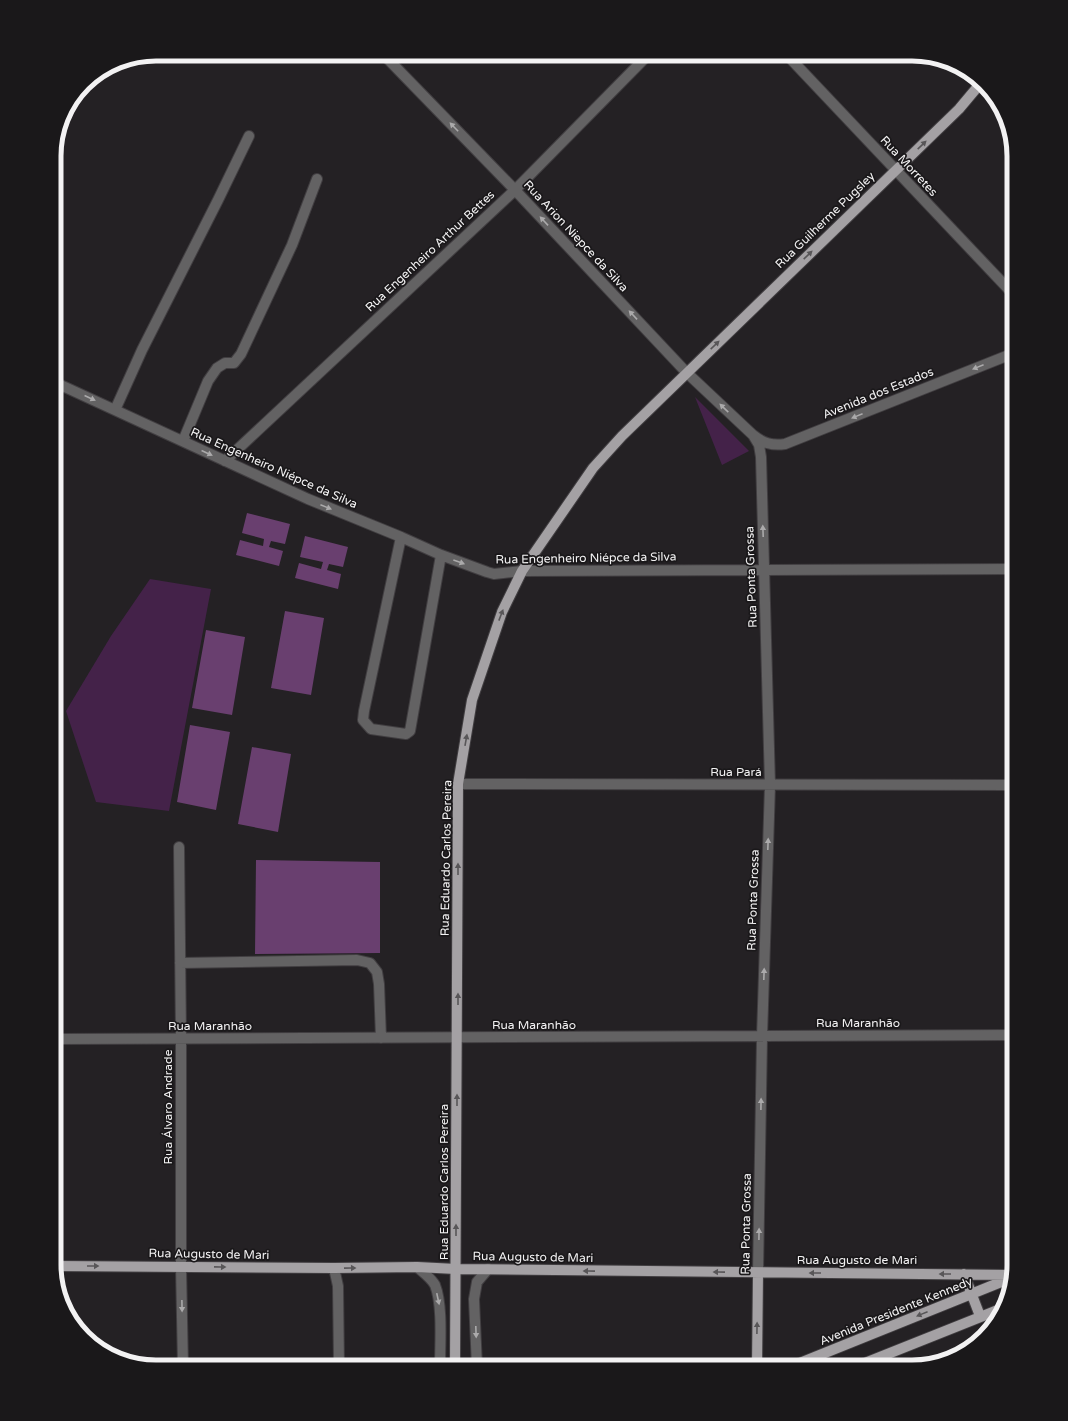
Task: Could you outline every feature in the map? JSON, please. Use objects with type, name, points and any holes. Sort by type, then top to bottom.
[{"type":"main road","name":"Rua Guilherme Pugsley","points":[[686,372],[959,109],[977,87]]},
{"type":"main road","name":"Rua Eduardo Carlos Pereira","points":[[455,1360],[458,1038],[458,784],[472,700],[502,612],[522,571],[593,468],[622,436],[686,372]]},
{"type":"main road","name":"Rua Augusto de Mari","points":[[61,1266],[334,1268],[417,1267],[456,1269],[1006,1275]]},
{"type":"main road","name":"Rua Ponta Grossa","points":[[757,1360],[758,1273]]},
{"type":"main road","points":[[964,1274],[980,1316]]},
{"type":"main road","name":"Avenida Presidente Kennedy","points":[[807,1360],[1006,1280]]},
{"type":"main road","points":[[872,1360],[995,1311]]},
{"type":"street","name":"Rua Arion Niepce da Silva","points":[[390,61],[686,372],[753,435]]},
{"type":"street","name":"Rua Engenheiro Arthur Bettes","points":[[225,461],[514,190],[642,61]]},
{"type":"street","name":"Rua Morretes","points":[[793,61],[1007,288]]},
{"type":"street","points":[[116,410],[142,350],[249,136]]},
{"type":"street","points":[[183,442],[208,381],[217,368],[225,363],[234,363],[241,354],[292,245],[317,179]]},
{"type":"street","name":"Avenida dos Estados","points":[[753,435],[764,443],[771,445],[785,444],[1007,356]]},
{"type":"street","name":"Rua Engenheiro Niépce da Silva","points":[[61,385],[308,500],[401,537],[440,555],[494,574],[522,571],[1007,569]]},
{"type":"street","name":"Rua Ponta Grossa","points":[[753,435],[760,451],[770,784],[762,1036],[758,1273]]},
{"type":"street","points":[[401,537],[364,711],[363,720],[371,729],[406,734],[410,731],[440,555]]},
{"type":"street","name":"Rua Pará","points":[[458,784],[1007,785]]},
{"type":"street","name":"Rua Álvaro Andrade","points":[[179,847],[183,1360]]},
{"type":"street","points":[[180,963],[357,960],[370,963],[377,972],[379,984],[382,1038]]},
{"type":"street","name":"Rua Maranhão","points":[[61,1039],[1007,1035]]},
{"type":"street","name":"Rua Eduardo Carlos Pereira","points":[[417,1267],[429,1277],[435,1286],[439,1306],[440,1360]]},
{"type":"street","points":[[334,1268],[338,1286],[339,1360]]},
{"type":"street","points":[[477,1360],[474,1299],[476,1282],[488,1269]]},
{"type":"shaded area","points":[[695,397],[749,451],[722,465]]},
{"type":"shaded area","points":[[150,579],[211,589],[169,811],[96,802],[66,711],[111,636]]},
{"type":"building","points":[[247,513],[290,524],[285,544],[271,541],[269,547],[283,551],[279,566],[236,555],[240,540],[263,546],[264,539],[242,533]]},
{"type":"building","points":[[305,536],[348,547],[343,567],[329,564],[327,570],[341,574],[338,589],[295,578],[299,563],[321,569],[323,562],[300,557]]},
{"type":"building","points":[[285,611],[324,618],[311,695],[271,688]]},
{"type":"building","points":[[206,630],[245,637],[232,715],[192,708]]},
{"type":"building","points":[[190,725],[230,732],[216,810],[177,802]]},
{"type":"building","points":[[252,747],[291,754],[278,832],[238,824]]},
{"type":"building","points":[[256,860],[380,862],[380,953],[255,954]]}]
